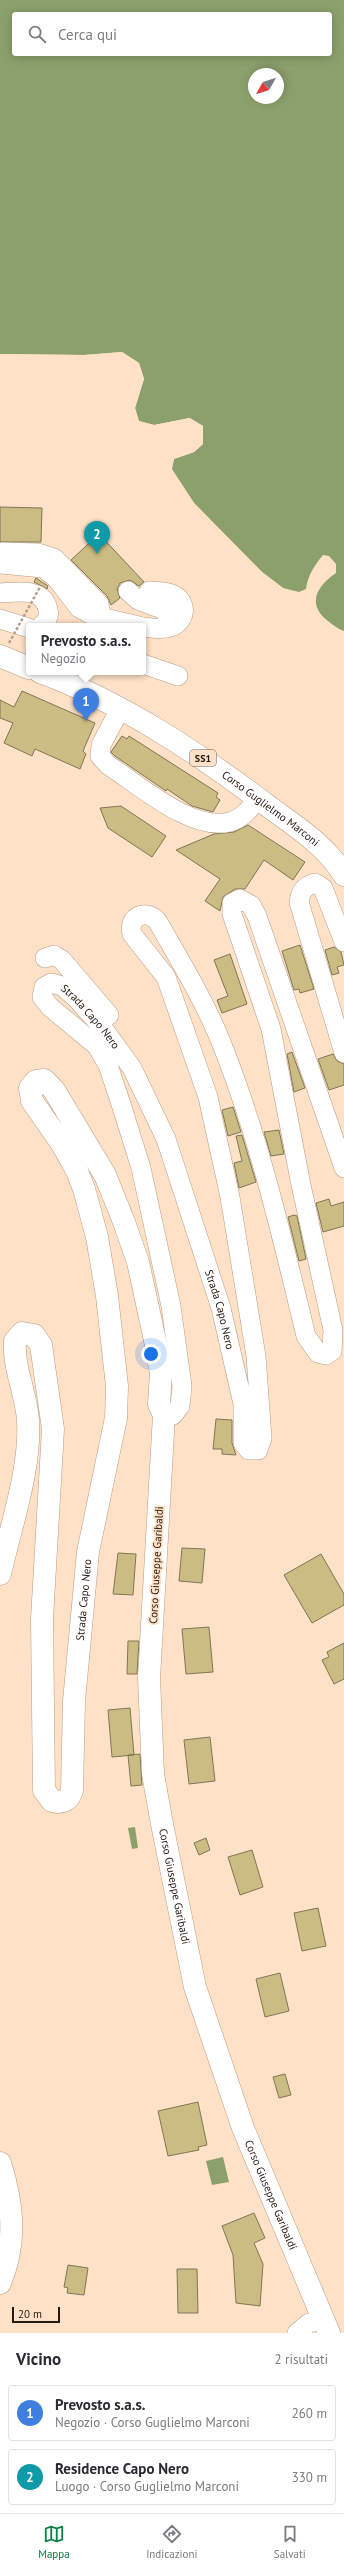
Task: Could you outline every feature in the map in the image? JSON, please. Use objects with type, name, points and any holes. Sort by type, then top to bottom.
[{"type":"main road","points":[[4,650],[26,666]]},
{"type":"main road","name":"Corso Guglielmo Marconi","points":[[48,675],[64,681],[120,709],[201,756],[310,836],[327,853],[344,875]]},
{"type":"main road","name":"Strada Capo Nero","points":[[0,1574],[27,1455],[28,1421],[25,1398],[14,1350],[15,1341],[22,1334],[34,1335],[41,1345],[53,1429],[42,1619],[44,1790],[52,1801],[61,1802],[68,1798],[72,1790],[74,1701],[88,1552],[116,1418],[117,1386],[107,1296],[92,1216],[78,1171],[62,1144],[32,1101],[30,1088],[36,1081],[44,1080],[54,1090],[105,1175],[124,1222],[138,1262],[156,1345],[161,1373],[159,1404],[164,1415]]},
{"type":"main road","name":"Corso Giuseppe Garibaldi","points":[[164,1415],[150,1678],[153,1774],[195,1987],[243,2128],[326,2327]]},
{"type":"main road","points":[[0,2163],[8,2191],[12,2239],[8,2262],[0,2283]]},
{"type":"street","points":[[0,552],[38,553],[54,558],[99,604],[100,617]]},
{"type":"street","points":[[0,564],[43,568],[56,578],[79,608],[100,617],[126,623]]},
{"type":"street","points":[[0,593],[25,591],[39,596],[47,604],[49,613],[45,623]]},
{"type":"street","points":[[128,591],[138,600],[165,610],[169,621],[164,628]]},
{"type":"street","points":[[146,627],[171,627],[182,618],[184,605],[175,595],[149,591]]},
{"type":"street","points":[[0,619],[26,627]]},
{"type":"street","points":[[146,665],[178,676]]},
{"type":"street","points":[[120,709],[101,745],[100,756],[108,765],[184,815],[211,822],[232,821],[250,809],[258,798]]},
{"type":"street","points":[[344,942],[324,888],[315,883],[308,885],[301,892],[299,902],[344,1053]]},
{"type":"street","name":"Strada Capo Nero","points":[[164,1415],[173,1415],[180,1406],[182,1386],[171,1306],[141,1168],[108,1065],[97,1046],[50,1007],[42,997],[44,987],[51,982],[62,986],[89,1010],[132,1068],[166,1140],[221,1308],[242,1404],[243,1443],[249,1450],[258,1450],[262,1438],[257,1364],[224,1168],[208,1097],[176,1002],[166,977],[132,934],[131,926],[135,919],[141,914],[148,914],[158,922],[192,982],[220,1041],[237,1084],[265,1172],[306,1336],[318,1353],[326,1355],[332,1351],[334,1341],[333,1330],[301,1186],[271,1029],[232,914],[232,902],[240,899],[251,905],[257,916],[344,1168]]},
{"type":"street","points":[[45,958],[54,955],[72,969],[114,1024],[109,1036]]},
{"type":"street","points":[[297,2333],[310,2323],[326,2327]]},
{"type":"path","points":[[4,650],[40,587]]},
{"type":"shaded area","points":[[0,0],[344,0],[344,631],[328,621],[321,615],[317,608],[316,602],[319,589],[336,573],[336,564],[329,556],[323,555],[317,563],[310,575],[306,589],[299,592],[283,588],[262,572],[194,503],[171,469],[174,459],[194,452],[203,444],[203,426],[189,418],[154,425],[139,421],[135,408],[144,379],[139,363],[122,352],[84,355],[0,354]]},
{"type":"shaded area","points":[[135,1827],[138,1848],[132,1849],[128,1828]]},
{"type":"shaded area","points":[[223,2157],[229,2182],[212,2185],[206,2161]]},
{"type":"pier","points":[[122,352],[139,363],[144,379],[135,408],[139,421],[154,425],[190,418],[203,426],[203,444],[194,452],[174,459],[172,469],[194,503],[262,572],[283,588],[281,590],[261,574],[192,504],[170,470],[173,458],[193,450],[201,443],[201,427],[189,420],[154,427],[137,422],[133,408],[142,379],[138,364],[121,354],[84,357],[0,356],[0,354],[84,355]]},
{"type":"building","points":[[0,507],[42,508],[41,542],[0,542]]},
{"type":"building","points":[[99,534],[144,582],[139,586],[130,580],[120,583],[117,589],[120,598],[111,605],[107,596],[71,560]]},
{"type":"building","points":[[36,578],[48,586],[47,589],[34,582]]},
{"type":"building","points":[[22,691],[95,723],[83,751],[86,754],[80,769],[35,749],[32,756],[4,743],[13,723],[0,718],[0,700],[14,707]]},
{"type":"building","points":[[122,736],[127,739],[129,736],[218,793],[216,797],[220,800],[213,812],[192,806],[167,789],[166,791],[115,756],[111,752]]},
{"type":"building","points":[[121,806],[166,836],[152,857],[108,828],[100,808]]},
{"type":"building","points":[[248,825],[305,862],[293,880],[264,860],[245,889],[235,889],[223,897],[220,911],[205,901],[220,879],[176,850],[214,834],[234,832]]},
{"type":"building","points":[[300,945],[314,989],[300,993],[299,989],[294,990],[282,951]]},
{"type":"building","points":[[334,947],[341,952],[344,965],[337,967],[339,973],[332,975],[325,950]]},
{"type":"building","points":[[230,954],[247,1004],[222,1013],[217,1000],[228,996],[214,960]]},
{"type":"building","points":[[292,1052],[305,1088],[294,1092],[287,1054]]},
{"type":"building","points":[[333,1054],[337,1061],[344,1064],[344,1085],[329,1090],[318,1059]]},
{"type":"building","points":[[233,1107],[241,1132],[228,1136],[222,1110]]},
{"type":"building","points":[[279,1130],[284,1154],[271,1156],[264,1132]]},
{"type":"building","points":[[242,1135],[256,1182],[239,1188],[234,1163],[242,1161],[236,1136]]},
{"type":"building","points":[[329,1199],[331,1206],[344,1202],[344,1226],[323,1232],[316,1203]]},
{"type":"building","points":[[294,1215],[297,1216],[306,1259],[299,1261],[288,1217]]},
{"type":"building","points":[[216,1419],[232,1420],[232,1443],[236,1455],[222,1454],[222,1449],[213,1449]]},
{"type":"building","points":[[182,1548],[205,1549],[202,1583],[179,1581]]},
{"type":"building","points":[[118,1553],[136,1554],[133,1595],[113,1594]]},
{"type":"building","points":[[321,1554],[344,1594],[344,1605],[312,1623],[284,1575]]},
{"type":"building","points":[[209,1627],[213,1672],[186,1674],[182,1629]]},
{"type":"building","points":[[128,1641],[139,1641],[137,1674],[127,1674]]},
{"type":"building","points":[[344,1643],[344,1679],[334,1684],[322,1660],[329,1657],[327,1652]]},
{"type":"building","points":[[130,1708],[134,1755],[112,1757],[108,1710]]},
{"type":"building","points":[[210,1737],[215,1781],[189,1784],[184,1740]]},
{"type":"building","points":[[140,1754],[142,1785],[131,1786],[128,1755]]},
{"type":"building","points":[[206,1838],[210,1850],[199,1855],[194,1843]]},
{"type":"building","points":[[252,1850],[263,1887],[240,1895],[228,1857]]},
{"type":"building","points":[[318,1908],[326,1946],[302,1951],[294,1913]]},
{"type":"building","points":[[280,1973],[289,2011],[265,2017],[256,1979]]},
{"type":"building","points":[[285,2074],[291,2095],[279,2098],[273,2077]]},
{"type":"building","points":[[198,2102],[207,2145],[198,2147],[199,2150],[168,2156],[158,2111]]},
{"type":"building","points":[[254,2213],[265,2238],[254,2243],[263,2264],[260,2306],[236,2303],[233,2255],[222,2226]]},
{"type":"building","points":[[68,2265],[88,2268],[84,2295],[67,2293],[68,2288],[64,2287]]},
{"type":"building","points":[[177,2269],[197,2269],[198,2313],[178,2313]]},
{"type":"place","name":"Residence Capo Nero","points":[[97,554]]},
{"type":"place","name":"Prevosto s.a.s.","points":[[86,721]]}]
